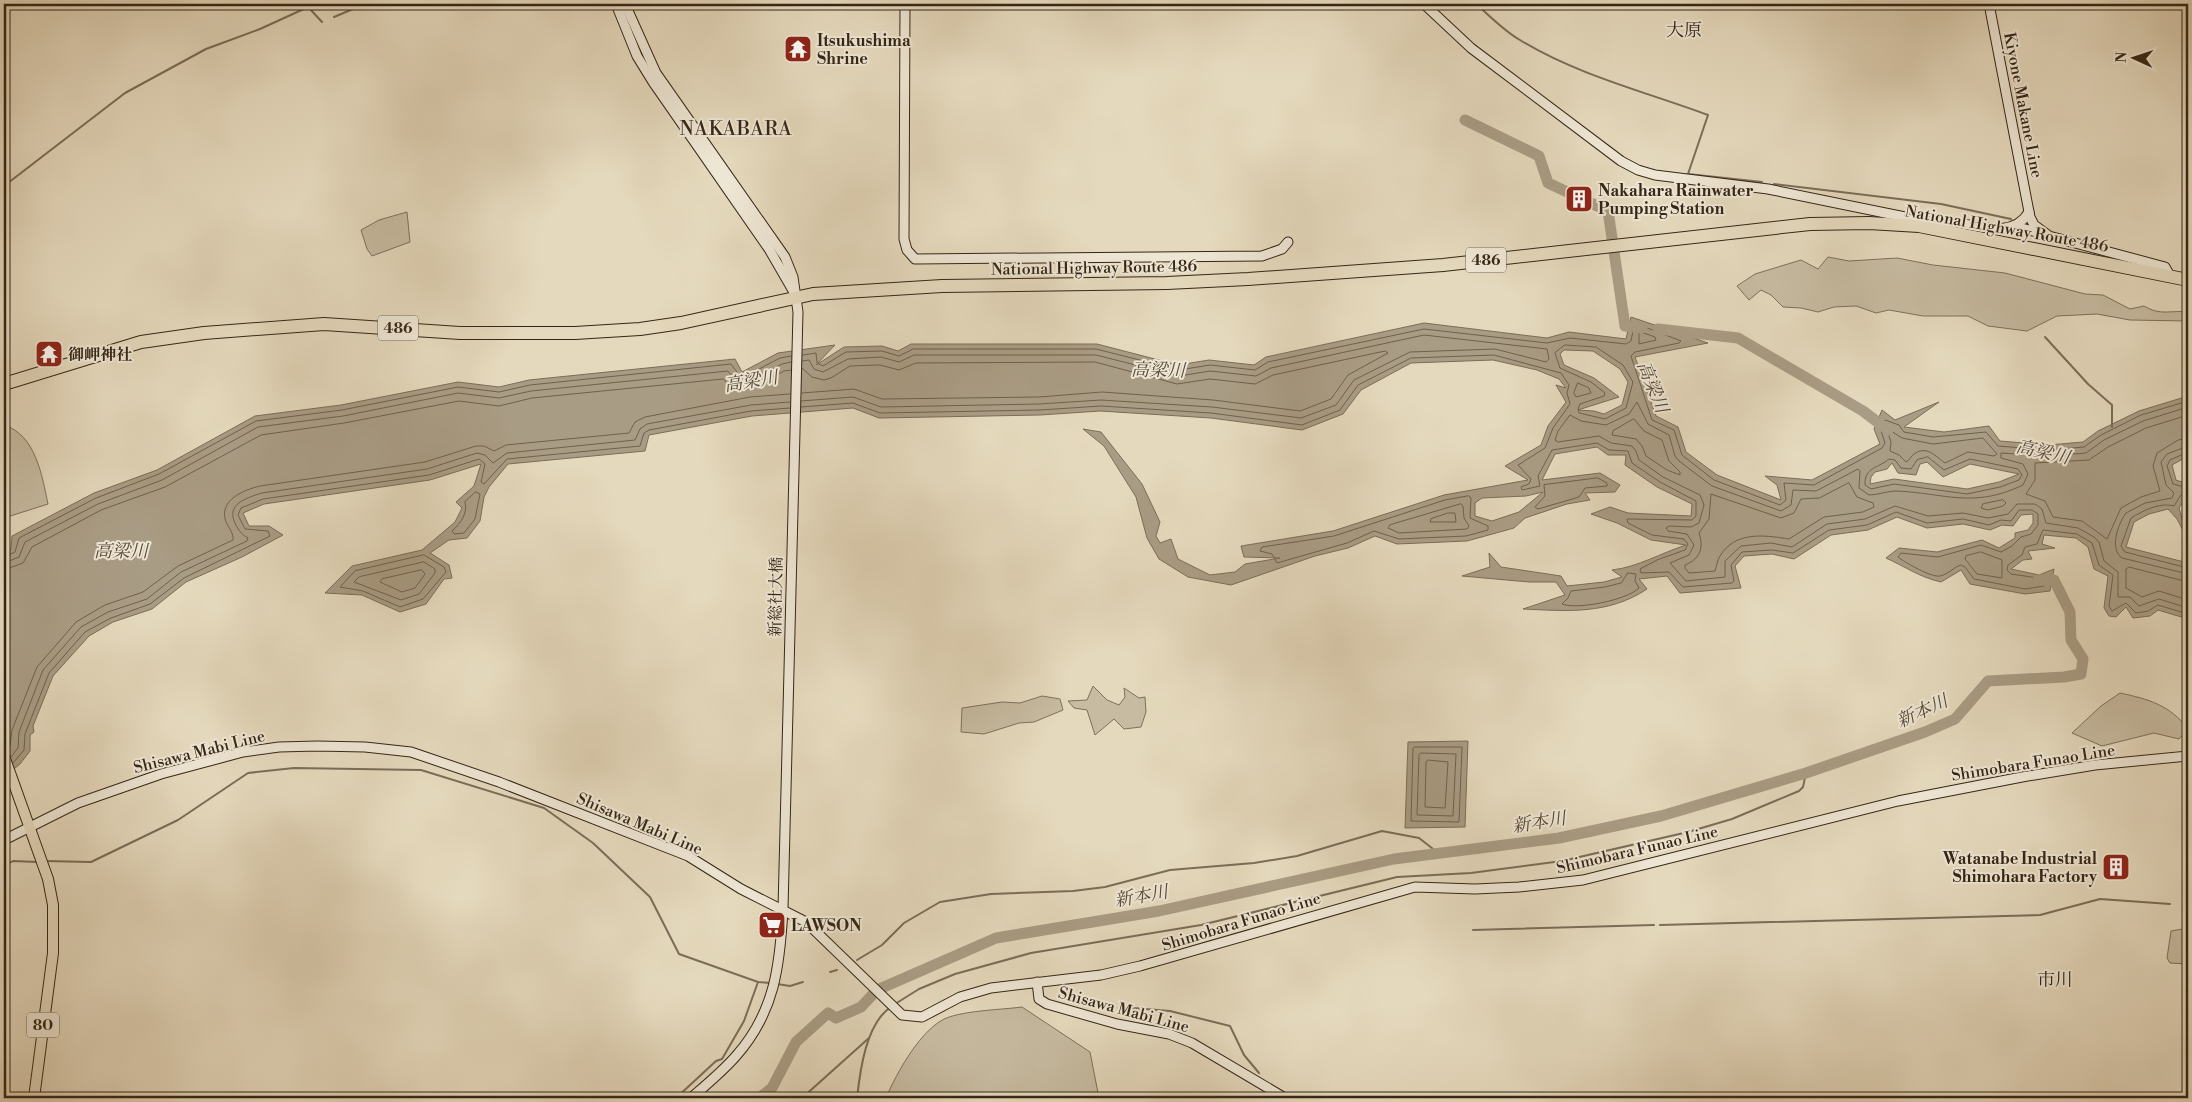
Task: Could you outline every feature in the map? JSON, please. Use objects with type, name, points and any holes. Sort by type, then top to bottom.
[{"type":"highway","name":"National Highway Route 486","points":[[4,384],[125,346],[170,336],[324,324],[469,334],[576,334],[640,329],[681,323],[796,296],[942,286],[1167,283],[1248,279],[1443,264],[1810,224],[1869,223],[1918,226],[2188,280]]},
{"type":"main road","points":[[616,4],[637,56],[653,82],[732,187]]},
{"type":"main road","points":[[625,4],[656,73],[732,187],[769,249],[789,278],[796,296]]},
{"type":"main road","points":[[905,4],[904,239],[907,250],[915,259],[1262,256],[1282,249],[1288,242]]},
{"type":"main road","points":[[1424,4],[1471,48],[1621,161],[1655,176],[1768,189],[1905,217],[1997,228],[2014,226],[2020,223],[2029,212]]},
{"type":"main road","name":"Kiyone Makane Line","points":[[1989,4],[2029,212],[2034,225],[2044,234]]},
{"type":"main road","points":[[1905,217],[1918,226],[1934,221]]},
{"type":"main road","points":[[2014,226],[2144,263],[2165,266],[2170,276]]},
{"type":"main road","name":"新総社大橋","points":[[691,1098],[736,1056],[755,1030],[771,998],[780,964],[798,312],[796,296]]},
{"type":"main road","name":"Shisawa Mabi Line","points":[[4,840],[28,822],[126,785],[242,752],[279,747],[376,748],[411,752],[464,770],[688,856],[741,889],[783,909],[817,931],[902,1015],[919,1018],[976,991],[1037,982],[1039,999],[1048,1004],[1117,1024],[1169,1034],[1192,1043],[1285,1098]]},
{"type":"main road","name":"80","points":[[4,756],[48,879],[53,906],[53,952],[34,1098]]},
{"type":"main road","name":"Shimobara Funao Line","points":[[1037,982],[1101,975],[1140,966],[1414,887],[1475,889],[1519,887],[1583,880],[1898,801],[2086,766],[2188,756]]},
{"type":"shaded area","points":[[407,212],[410,242],[372,256],[367,249],[361,230],[379,220]]},
{"type":"shaded area","points":[[1828,257],[1849,261],[1897,258],[1933,265],[2005,273],[2085,294],[2103,295],[2130,309],[2144,306],[2160,312],[2188,312],[2188,321],[2130,320],[2097,314],[2057,316],[2027,331],[1988,326],[1968,316],[1923,316],[1889,310],[1876,313],[1856,306],[1834,307],[1818,312],[1801,308],[1783,307],[1771,295],[1761,290],[1749,300],[1737,286],[1755,274],[1801,260],[1818,269]]},
{"type":"shaded area","points":[[4,425],[15,430],[30,447],[40,469],[48,504],[4,518]]},
{"type":"shaded area","points":[[1093,686],[1107,700],[1119,705],[1125,697],[1124,688],[1139,698],[1145,697],[1146,712],[1141,727],[1124,729],[1114,719],[1095,735],[1087,710],[1074,708],[1068,701],[1087,700]]},
{"type":"shaded area","points":[[2120,693],[2158,704],[2174,714],[2188,729],[2179,739],[2154,733],[2102,746],[2072,733],[2101,706]]},
{"type":"shaded area","points":[[1042,696],[1060,699],[1063,710],[1034,722],[1019,723],[984,734],[961,732],[962,708],[1002,702],[1020,703]]},
{"type":"shaded area","points":[[2188,928],[2188,964],[2170,963],[2167,958],[2171,931]]},
{"type":"shaded area","points":[[1022,1007],[1090,1052],[1099,1098],[886,1098],[896,1076],[911,1052],[929,1030],[939,1022],[949,1017],[966,1013]]},
{"type":"water","name":"高梁川","points":[[1631,317],[1708,343],[1635,357],[1656,416],[1678,427],[1686,452],[1717,475],[1781,500],[1777,485],[1765,476],[1812,480],[1880,444],[1874,429],[1882,410],[1895,420],[1939,402],[1904,427],[1944,432],[1989,426],[2000,441],[2048,445],[2083,442],[2098,431],[2139,411],[2188,396],[2188,456],[2172,465],[2176,480],[2188,484],[2188,498],[2185,499],[2179,508],[2188,540],[2177,519],[2168,509],[2149,514],[2134,522],[2126,547],[2188,563],[2188,619],[2158,610],[2150,616],[2133,618],[2126,607],[2116,617],[2109,616],[2104,608],[2108,576],[2094,569],[2088,547],[2076,538],[2044,535],[2042,544],[2055,548],[2028,551],[2032,559],[2023,560],[2011,569],[2039,575],[2054,569],[2050,591],[2025,594],[1970,584],[1961,570],[1941,582],[1933,580],[1886,558],[1899,548],[1937,552],[1982,540],[1999,548],[2015,538],[2015,533],[2028,530],[2033,523],[2033,514],[2021,515],[2013,526],[2002,525],[1990,530],[1963,524],[1927,528],[1897,517],[1868,530],[1831,535],[1794,559],[1772,554],[1744,556],[1735,566],[1741,588],[1680,593],[1667,576],[1639,579],[1647,589],[1617,603],[1587,610],[1523,609],[1565,595],[1556,582],[1529,582],[1462,576],[1490,567],[1489,553],[1501,567],[1561,576],[1567,586],[1604,582],[1622,577],[1612,570],[1640,563],[1686,545],[1651,540],[1617,523],[1591,514],[1610,507],[1628,513],[1691,516],[1692,504],[1657,487],[1625,465],[1626,455],[1608,455],[1597,447],[1555,454],[1542,480],[1600,473],[1620,485],[1615,492],[1585,493],[1590,500],[1567,504],[1525,518],[1514,528],[1467,541],[1397,544],[1375,536],[1348,548],[1315,556],[1231,585],[1188,577],[1159,559],[1147,538],[1136,497],[1104,446],[1083,429],[1101,432],[1142,484],[1160,522],[1156,536],[1160,543],[1171,539],[1178,559],[1210,575],[1235,572],[1245,564],[1280,558],[1244,557],[1241,546],[1333,531],[1444,495],[1528,480],[1505,466],[1541,445],[1548,426],[1566,402],[1556,385],[1566,388],[1559,379],[1537,370],[1493,360],[1411,363],[1361,390],[1343,414],[1302,430],[1211,418],[1100,411],[1040,415],[879,418],[853,408],[752,416],[649,435],[645,451],[508,464],[489,487],[484,497],[480,521],[467,538],[449,540],[430,553],[449,565],[452,578],[444,579],[426,604],[400,612],[362,595],[325,593],[352,566],[422,550],[455,522],[462,508],[456,502],[474,486],[481,464],[430,480],[264,504],[243,513],[249,526],[269,526],[283,535],[242,557],[186,582],[152,609],[113,622],[89,636],[53,676],[33,726],[34,732],[30,735],[30,751],[20,764],[4,777],[4,552],[11,549],[12,536],[94,493],[157,470],[255,416],[341,405],[458,382],[499,387],[529,380],[735,359],[742,372],[778,353],[835,345],[816,365],[844,347],[882,346],[898,351],[911,344],[1097,344],[1178,365],[1209,360],[1254,365],[1266,357],[1424,323],[1547,338],[1569,332],[1626,339]],"holes":[[[1564,350],[1593,351],[1620,369],[1628,382],[1622,405],[1604,414],[1578,410],[1619,397],[1594,378],[1564,365],[1560,354]],[[1927,462],[1943,477],[1970,464],[2019,474],[1999,482],[1967,489],[1894,479],[1870,484],[1871,477],[1875,472],[1887,469],[1892,463],[1898,473],[1916,475],[1920,464]],[[1543,492],[1519,512],[1492,521],[1475,516],[1475,503],[1482,498],[1526,496]]]},
{"type":"water","points":[[1468,741],[1465,827],[1405,828],[1408,742]]},
{"type":"waterway","points":[[334,17],[365,4]]},
{"type":"waterway","points":[[1476,4],[1503,28],[1542,52],[1588,73],[1708,115],[1688,174],[1762,182]]},
{"type":"waterway","points":[[4,186],[125,93],[206,49],[260,29],[306,8],[310,9],[322,22]]},
{"type":"waterway","points":[[1465,120],[1539,156],[1548,183],[1608,211],[1625,326],[1642,328]]},
{"type":"waterway","points":[[1774,184],[1941,204],[2011,219]]},
{"type":"waterway","points":[[1658,329],[1738,338],[1863,411],[1888,430]]},
{"type":"waterway","points":[[2045,337],[2088,384],[2112,405],[2112,427]]},
{"type":"waterway","name":"新本川","points":[[759,1098],[772,1088],[796,1042],[828,1013],[836,1018],[861,1007],[877,990],[996,938],[1159,911],[1394,859],[1559,838],[1661,816],[1806,773],[1925,732],[1955,719],[1988,681],[2064,677],[2081,674],[2083,659],[2071,640],[2070,612],[2054,580],[2038,580]]},
{"type":"waterway","points":[[45,861],[91,862],[178,820],[248,773],[294,768],[421,770],[544,808],[593,843],[650,897],[679,954],[758,982],[770,983]]},
{"type":"waterway","points":[[895,1004],[919,989],[955,974],[1031,953],[1201,925],[1397,877],[1471,873],[1562,861],[1688,832],[1732,819],[1799,791],[1803,787],[1806,773]]},
{"type":"waterway","points":[[857,960],[882,945],[904,923],[940,902],[991,894],[1073,891],[1105,887],[1170,870],[1254,863],[1297,856],[1382,831],[1419,838],[1437,852]]},
{"type":"waterway","points":[[4,866],[13,861],[38,862]]},
{"type":"waterway","points":[[1660,925],[2040,915],[2100,899],[2170,904]]},
{"type":"waterway","points":[[1473,930],[1654,925]]},
{"type":"waterway","points":[[830,972],[837,970]]},
{"type":"waterway","points":[[676,1098],[716,1061],[722,1059],[744,1021],[758,982]]},
{"type":"waterway","points":[[777,984],[790,986],[803,982]]},
{"type":"waterway","points":[[857,1098],[862,1062],[870,1036],[882,1014],[891,1007]]},
{"type":"waterway","points":[[1121,1007],[1170,1011],[1230,1026],[1244,1055],[1259,1073]]},
{"type":"waterway","points":[[802,1098],[869,1038]]},
{"type":"place","name":"Itsukushima Shrine","points":[[798,49]]},
{"type":"place","name":"Nakahara Rainwater Pumping Station","points":[[1579,199]]},
{"type":"place","name":"御岬神社","points":[[49,354]]},
{"type":"place","name":"Watanabe Industrial Shimohara Factory","points":[[2116,867]]},
{"type":"place","name":"LAWSON","points":[[772,925]]},
{"type":"district","name":"大原","points":[[1684,30]]},
{"type":"district","name":"NAKABARA","points":[[736,128]]},
{"type":"district","name":"市川","points":[[2055,980]]}]
